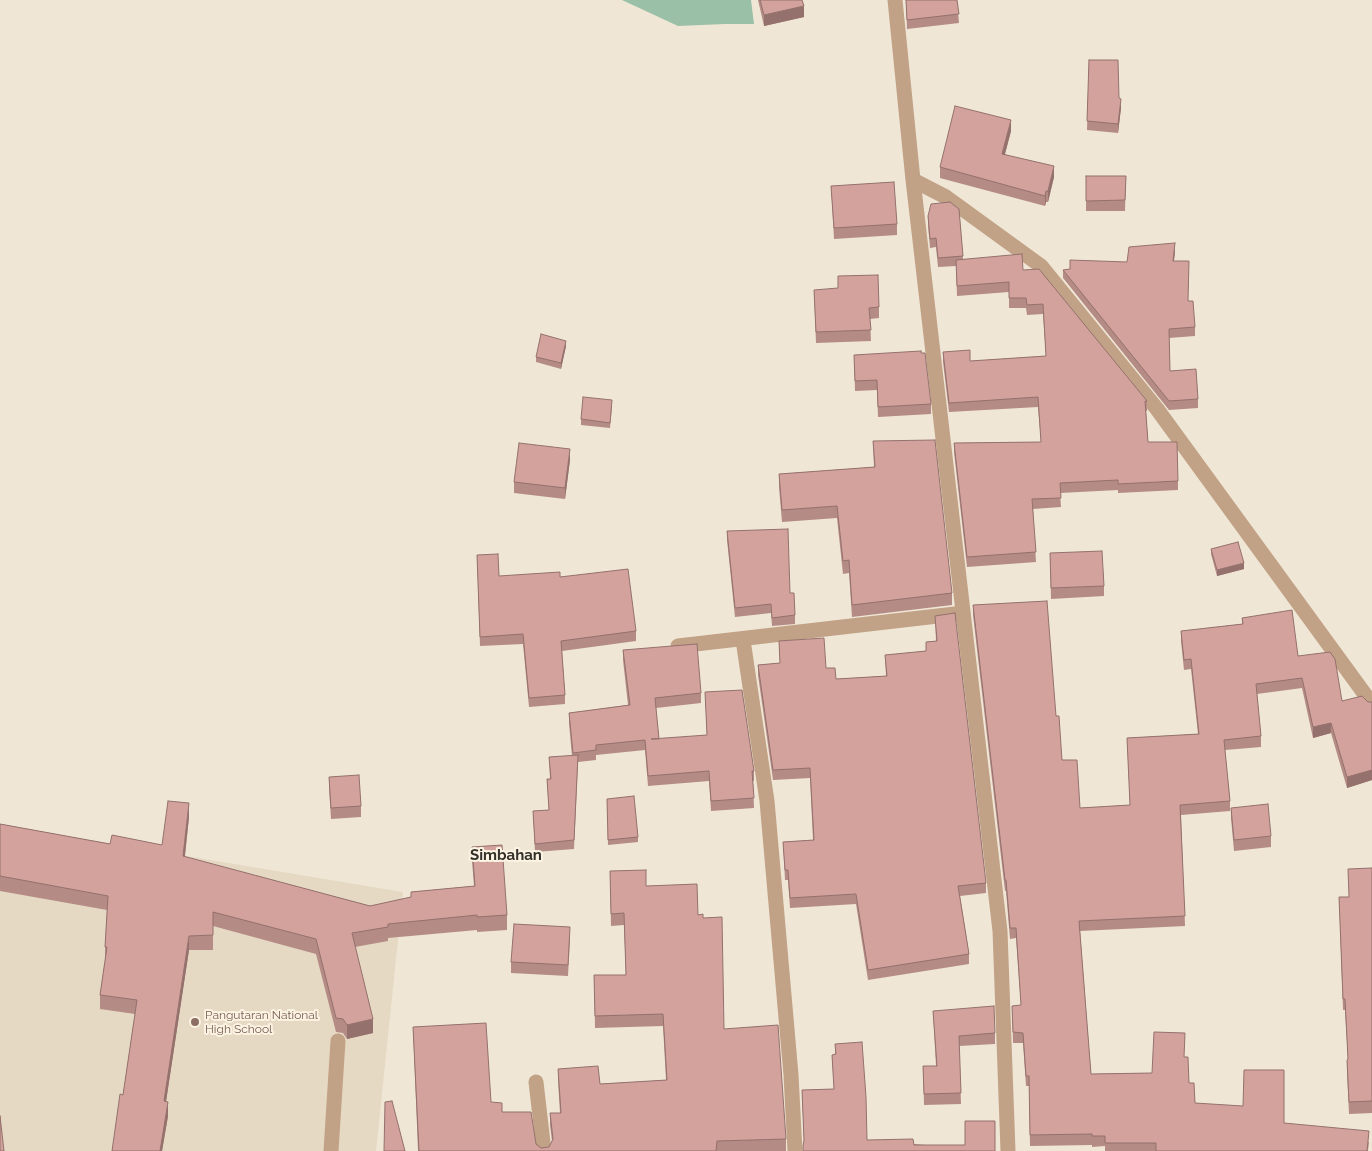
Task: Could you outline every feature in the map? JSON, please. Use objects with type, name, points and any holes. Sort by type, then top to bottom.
[{"type":"street","points":[[895,0],[913,180],[1000,931],[1008,1151]]},
{"type":"street","points":[[913,180],[946,197],[1042,266],[1157,409],[1372,704]]},
{"type":"street","points":[[664,648],[964,613]]},
{"type":"street","points":[[743,640],[768,801],[790,1065],[795,1151]]},
{"type":"street","points":[[331,1151],[338,1041]]},
{"type":"street","points":[[536,1082],[544,1151]]},
{"type":"shaded area","name":"Pangutaran National High School","points":[[0,825],[403,892],[376,1151],[0,1151]]},
{"type":"green space","points":[[622,0],[751,0],[754,24],[678,26]]},
{"type":"building","points":[[760,0],[802,0],[804,6],[764,15]]},
{"type":"building","points":[[906,0],[957,0],[959,14],[907,20]]},
{"type":"building","points":[[1089,60],[1118,60],[1119,98],[1121,99],[1118,124],[1087,121]]},
{"type":"building","points":[[955,106],[1011,120],[1002,154],[1054,166],[1045,196],[940,167]]},
{"type":"building","points":[[1086,176],[1126,176],[1125,200],[1086,201]]},
{"type":"building","points":[[894,182],[897,224],[834,228],[831,186]]},
{"type":"building","points":[[950,202],[959,209],[963,256],[938,258],[936,238],[930,239],[928,216],[931,204]]},
{"type":"building","points":[[1175,243],[1173,261],[1189,261],[1188,301],[1193,301],[1195,327],[1169,329],[1170,371],[1196,369],[1198,399],[1169,401],[1063,270],[1070,269],[1070,260],[1127,262],[1129,247]]},
{"type":"building","points":[[1022,254],[1023,270],[1039,269],[1147,401],[1145,401],[1148,442],[1177,442],[1178,481],[1118,484],[1118,480],[1060,483],[1061,498],[1032,499],[1036,552],[967,557],[954,443],[1041,442],[1038,397],[949,403],[943,352],[970,350],[970,361],[1046,356],[1043,304],[1027,305],[1026,298],[1009,298],[1009,282],[957,286],[956,260]]},
{"type":"building","points":[[878,275],[879,307],[869,308],[871,330],[816,332],[814,290],[838,288],[838,276]]},
{"type":"building","points":[[541,334],[566,341],[561,363],[536,357]]},
{"type":"building","points":[[921,351],[921,353],[925,353],[931,404],[878,407],[877,380],[855,381],[854,355]]},
{"type":"building","points":[[583,397],[612,400],[610,423],[581,419]]},
{"type":"building","points":[[935,440],[952,593],[852,605],[849,560],[843,561],[837,506],[782,510],[779,474],[875,467],[873,441]]},
{"type":"building","points":[[519,443],[570,449],[565,488],[514,482]]},
{"type":"building","points":[[788,529],[790,593],[794,593],[795,615],[772,618],[771,604],[735,608],[727,531]]},
{"type":"building","points":[[1238,542],[1244,563],[1217,570],[1211,549]]},
{"type":"building","points":[[1102,551],[1104,586],[1051,588],[1050,553]]},
{"type":"building","points":[[498,554],[499,576],[560,572],[560,577],[628,569],[636,631],[561,641],[565,695],[529,698],[523,634],[480,637],[477,555]]},
{"type":"building","points":[[1047,601],[1056,716],[1059,716],[1062,760],[1077,760],[1080,808],[1130,805],[1127,738],[1199,734],[1191,659],[1184,660],[1181,631],[1243,624],[1242,618],[1292,610],[1298,656],[1330,652],[1335,659],[1342,701],[1362,696],[1368,702],[1372,702],[1372,770],[1347,777],[1331,723],[1313,727],[1302,678],[1256,684],[1261,736],[1224,740],[1230,801],[1180,805],[1185,916],[1079,921],[1091,1074],[1152,1073],[1154,1032],[1185,1033],[1184,1057],[1188,1057],[1189,1083],[1194,1083],[1195,1103],[1243,1106],[1244,1070],[1284,1070],[1284,1123],[1369,1131],[1367,1151],[1156,1151],[1156,1143],[1105,1143],[1105,1136],[1092,1136],[1092,1134],[1030,1135],[1029,1076],[1026,1076],[1023,1033],[1013,1032],[1012,1006],[1021,1005],[1016,928],[1010,928],[973,605]]},
{"type":"building","points":[[955,613],[986,883],[958,886],[969,954],[868,970],[856,894],[790,898],[783,842],[814,840],[810,768],[773,770],[758,665],[780,663],[779,641],[824,638],[826,668],[835,668],[836,679],[887,676],[885,655],[926,651],[926,642],[937,641],[935,616]]},
{"type":"building","points":[[697,644],[701,693],[655,698],[659,738],[707,735],[705,692],[742,690],[754,771],[752,771],[754,798],[711,801],[709,771],[648,776],[645,740],[596,745],[596,750],[573,753],[569,713],[630,705],[623,650]]},
{"type":"building","points":[[578,755],[574,840],[535,844],[533,811],[549,810],[547,779],[551,779],[549,757]]},
{"type":"building","points":[[359,775],[361,806],[331,808],[329,777]]},
{"type":"building","points":[[634,796],[638,837],[608,840],[607,799]]},
{"type":"building","points":[[168,801],[189,803],[183,856],[370,906],[411,897],[411,892],[475,886],[472,847],[502,845],[507,915],[477,917],[477,915],[388,924],[388,927],[352,933],[373,1019],[347,1025],[343,1019],[336,1018],[316,939],[213,912],[213,935],[189,936],[164,1101],[168,1102],[160,1151],[112,1151],[120,1094],[123,1095],[137,1000],[100,995],[107,947],[105,947],[108,896],[0,876],[0,824],[110,844],[112,835],[162,845]]},
{"type":"building","points":[[1268,804],[1271,836],[1234,840],[1231,808]]},
{"type":"building","points":[[1372,868],[1372,1101],[1349,1102],[1339,897],[1349,897],[1348,869]]},
{"type":"building","points":[[646,870],[646,886],[697,884],[698,915],[703,914],[703,918],[722,917],[724,1029],[778,1025],[786,1139],[717,1141],[716,1151],[419,1151],[413,1027],[486,1023],[491,1102],[502,1103],[502,1112],[531,1112],[536,1144],[541,1148],[549,1147],[553,1139],[550,1113],[561,1113],[558,1069],[598,1066],[600,1084],[667,1080],[663,1014],[595,1016],[594,975],[626,975],[624,913],[611,914],[610,871]]},
{"type":"building","points":[[514,924],[570,927],[568,965],[511,962]]},
{"type":"building","points":[[994,1006],[995,1033],[959,1036],[961,1093],[924,1094],[923,1066],[937,1066],[933,1011]]},
{"type":"building","points":[[862,1042],[867,1140],[913,1139],[914,1145],[965,1145],[965,1121],[995,1121],[995,1151],[803,1151],[802,1090],[834,1089],[832,1055],[836,1054],[835,1044]]},
{"type":"building","points":[[392,1101],[405,1151],[384,1151],[385,1102]]},
{"type":"building","points":[[0,1116],[4,1151],[0,1151]]},
{"type":"place","name":"Pangutaran National High School","points":[[195,1022]]},
{"type":"district","name":"Simbahan","points":[[506,855]]}]
